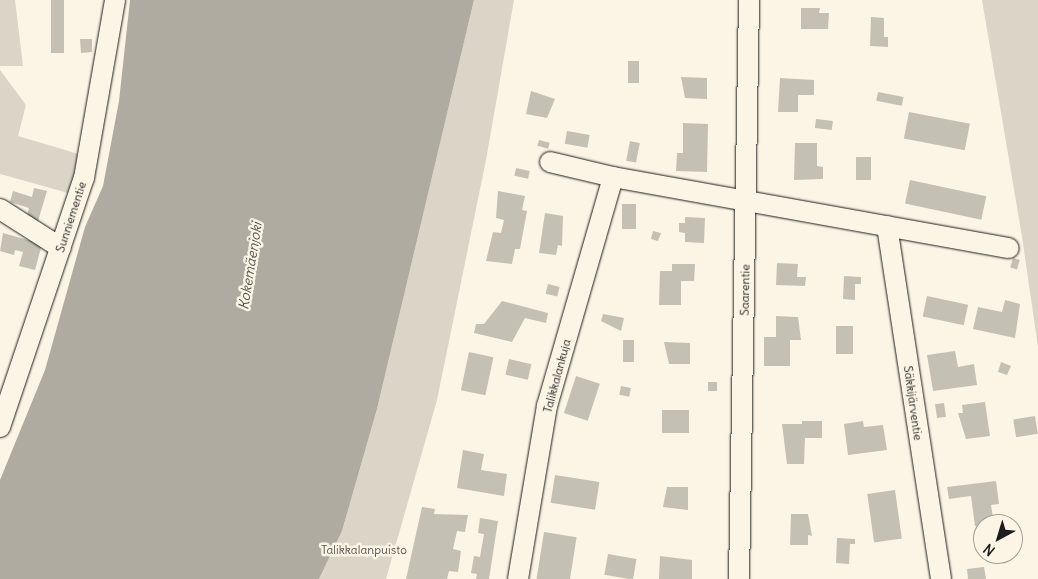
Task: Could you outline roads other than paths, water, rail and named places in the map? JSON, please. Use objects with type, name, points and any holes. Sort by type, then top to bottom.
[{"type":"street","name":"Sunniementie","points":[[0,427],[84,178],[114,0]]},
{"type":"street","name":"Saarentie","points":[[739,579],[749,0]]},
{"type":"street","points":[[550,162],[746,201],[1009,248]]},
{"type":"street","name":"Talikkalankuja","points":[[518,579],[547,406],[613,176]]},
{"type":"street","points":[[0,209],[61,248]]},
{"type":"street","name":"Säkkijärventie","points":[[887,226],[941,579]]},
{"type":"water","name":"Kokemäenjoki","points":[[130,0],[474,0],[377,409],[342,531],[319,579],[0,579],[0,480],[45,370],[85,227],[103,186],[119,101]]},
{"type":"park label","name":"Talikkalanpuisto","points":[[364,550]]}]
